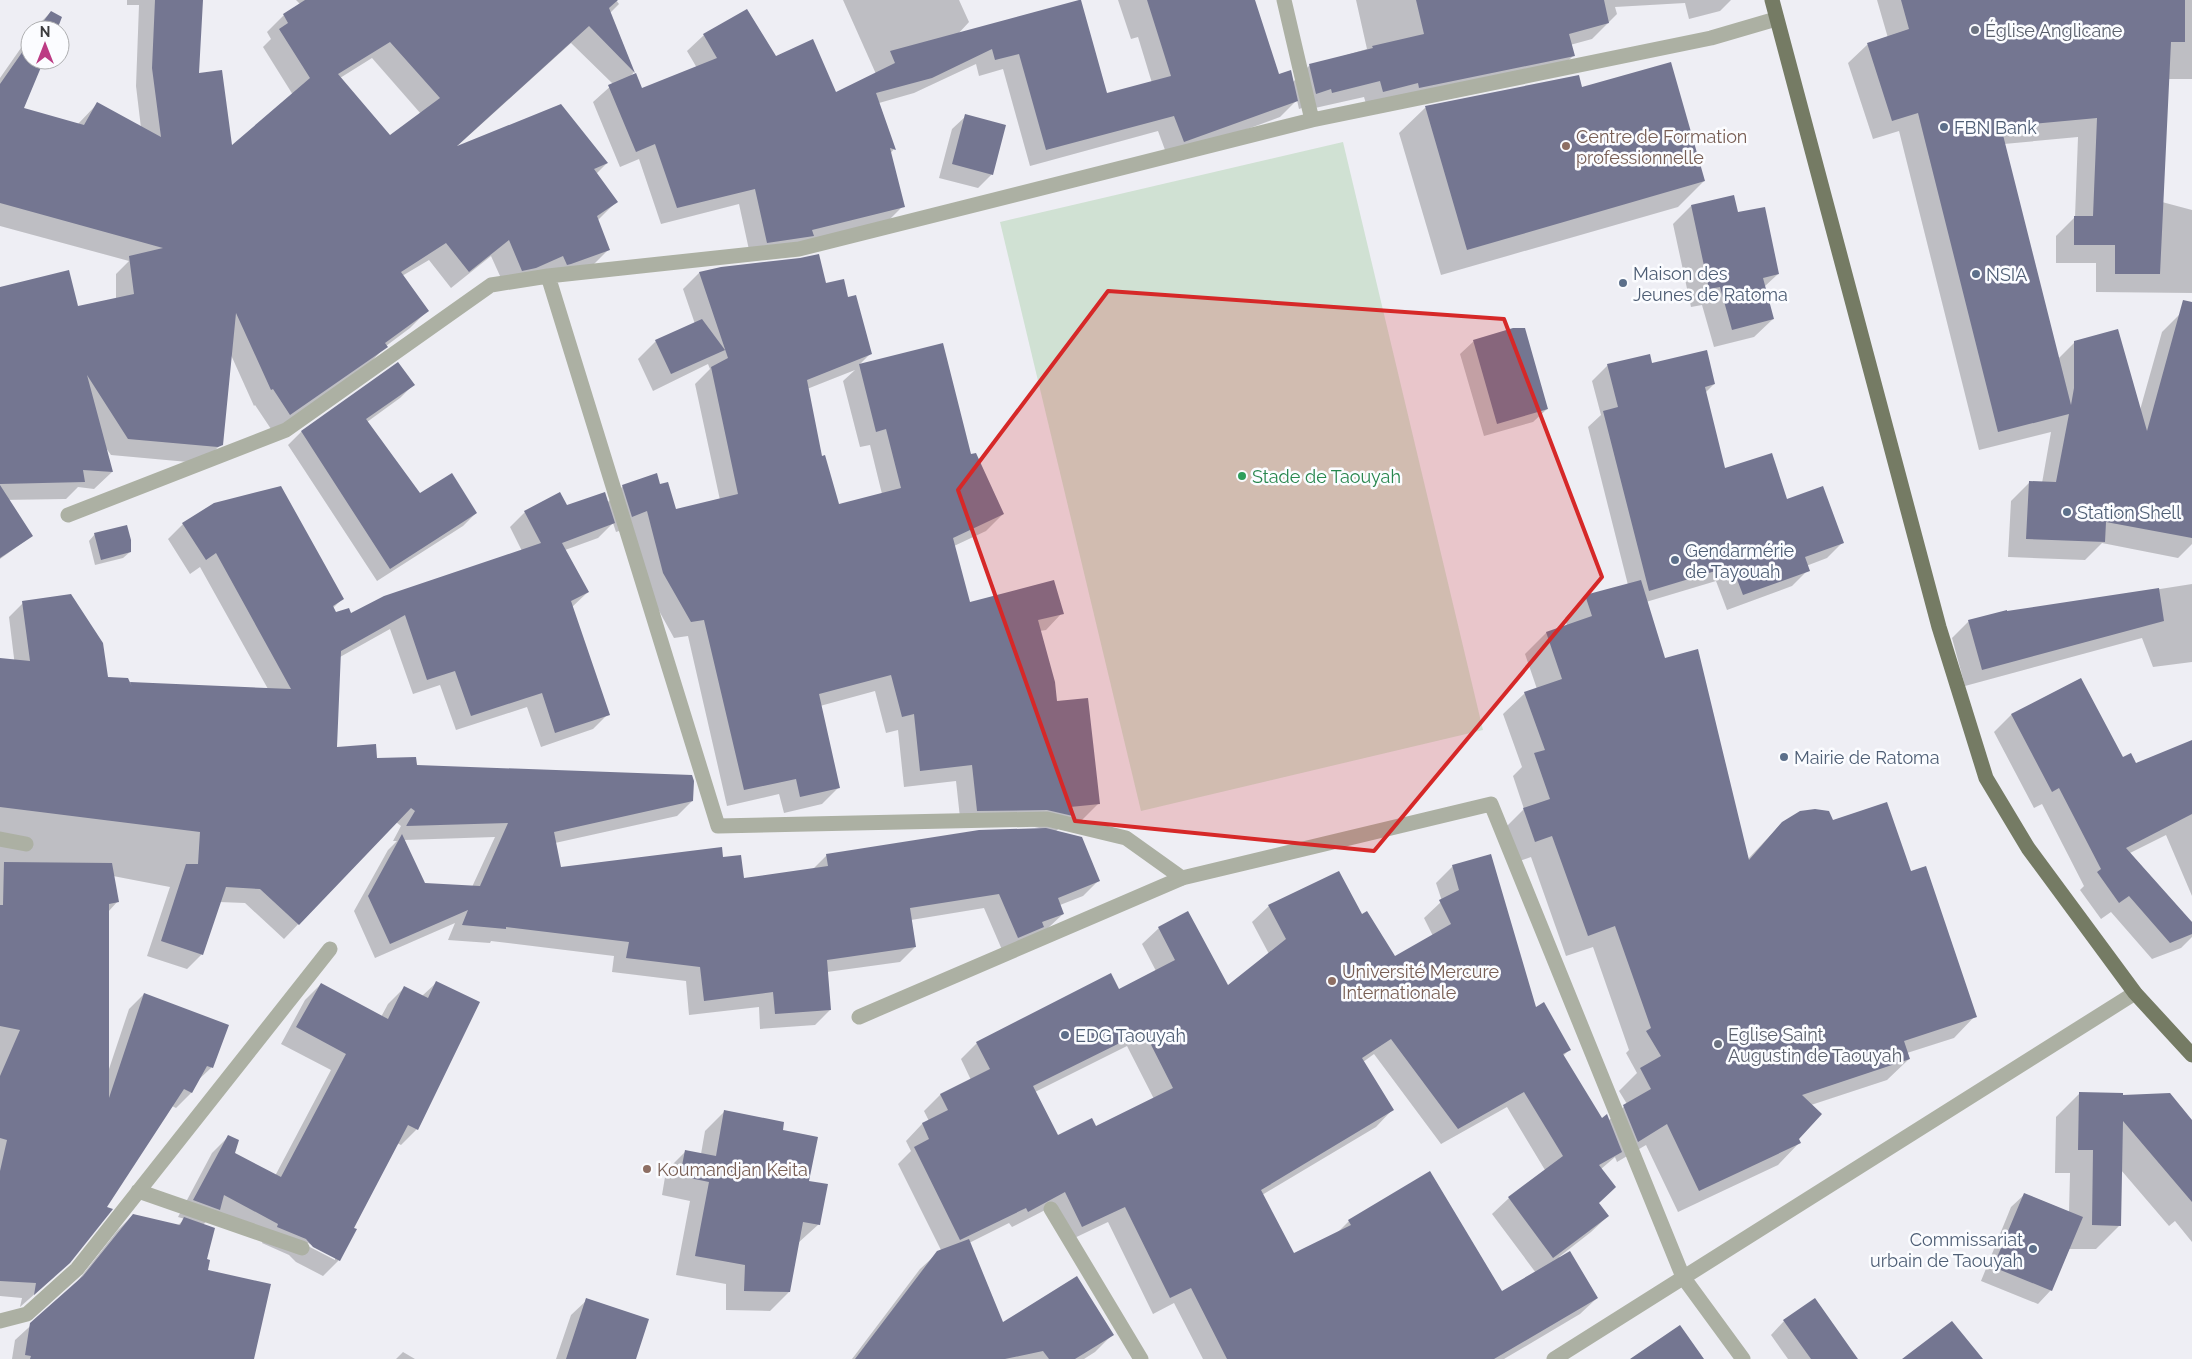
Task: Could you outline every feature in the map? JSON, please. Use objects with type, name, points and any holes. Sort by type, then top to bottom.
[{"type":"main road","points":[[1772,0],[1939,626],[1986,778],[2028,848],[2135,992],[2192,1055]]},
{"type":"street","points":[[1284,0],[1312,120]]},
{"type":"street","points":[[68,515],[286,430],[491,284],[548,276],[799,249],[1312,120],[1711,38],[1776,19]]},
{"type":"street","points":[[548,276],[718,826],[1047,819],[1126,838],[1182,878]]},
{"type":"street","points":[[859,1017],[1182,878],[1491,804],[1683,1277],[1743,1359]]},
{"type":"street","points":[[0,839],[26,844]]},
{"type":"street","points":[[0,1320],[27,1314],[77,1269],[330,948]]},
{"type":"street","points":[[1554,1359],[2135,992]]},
{"type":"street","points":[[138,1191],[302,1248]]},
{"type":"street","points":[[1052,1209],[1141,1359]]},
{"type":"highlighted area","points":[[1108,291],[1504,319],[1602,577],[1374,851],[1075,821],[958,490]]},
{"type":"green space","name":"Stade de Taouyah","points":[[1343,142],[1483,730],[1141,811],[1000,222]]},
{"type":"building","points":[[155,0],[203,0],[199,73],[222,70],[232,145],[310,78],[279,29],[288,23],[283,14],[305,0],[618,0],[609,8],[635,73],[589,26],[457,146],[561,104],[608,163],[594,169],[618,202],[597,216],[610,250],[567,265],[563,256],[536,268],[522,271],[509,240],[469,272],[446,243],[401,272],[429,311],[385,343],[388,347],[290,415],[273,389],[271,390],[236,313],[223,445],[218,447],[128,439],[87,375],[113,472],[83,470],[85,482],[0,484],[0,287],[69,270],[78,306],[134,294],[129,256],[163,248],[0,203],[0,84],[20,55],[20,70],[40,70],[24,108],[84,125],[97,102],[161,137],[152,68]],"holes":[[[390,42],[440,98],[390,135],[338,74]]]},
{"type":"building","points":[[1081,0],[1107,93],[1171,76],[1147,0],[1255,0],[1279,74],[1291,70],[1298,101],[1184,142],[1174,116],[1046,150],[1019,54],[995,60],[992,49],[932,78],[876,93],[896,150],[890,148],[905,207],[812,230],[814,236],[767,243],[755,189],[677,208],[655,144],[636,152],[608,85],[636,73],[642,88],[717,58],[703,34],[747,9],[776,56],[813,39],[836,92],[895,63],[890,51]]},
{"type":"building","points":[[1416,0],[1604,0],[1609,23],[1569,34],[1575,56],[1419,88],[1418,83],[1383,92],[1380,81],[1332,93],[1331,89],[1316,94],[1309,64],[1373,48],[1372,46],[1424,34]]},
{"type":"building","points":[[1901,0],[2185,0],[2185,42],[2171,42],[2160,274],[2115,274],[2115,245],[2074,245],[2074,216],[2093,216],[2097,118],[2001,127],[2071,405],[2074,388],[2074,341],[2118,329],[2147,431],[2183,300],[2192,302],[2192,538],[2106,522],[2105,542],[2026,539],[2029,481],[2056,482],[2069,414],[1998,432],[1918,113],[1892,121],[1867,43],[1909,29]]},
{"type":"building","points":[[51,11],[62,17],[61,20],[44,20]]},
{"type":"building","points":[[1671,62],[1705,181],[1467,250],[1425,106],[1579,75],[1582,87]]},
{"type":"building","points":[[965,114],[1006,125],[993,175],[952,164]]},
{"type":"building","points":[[1734,195],[1738,212],[1765,207],[1779,274],[1763,278],[1774,319],[1732,330],[1720,287],[1709,289],[1691,205]]},
{"type":"building","points":[[819,254],[826,283],[844,279],[848,297],[856,295],[872,354],[807,380],[822,456],[825,455],[839,504],[901,488],[886,429],[876,432],[859,364],[943,343],[971,454],[976,453],[1004,514],[953,538],[970,602],[1054,580],[1064,614],[1038,620],[1055,682],[1057,701],[1088,698],[1100,804],[1070,807],[1073,816],[1047,810],[977,811],[972,765],[920,771],[914,714],[902,717],[891,675],[819,694],[840,788],[800,797],[796,779],[744,790],[704,620],[691,622],[663,573],[647,511],[632,517],[622,485],[657,473],[660,484],[668,482],[676,509],[738,494],[711,367],[728,358],[699,272],[721,267]]},
{"type":"building","points":[[702,319],[725,350],[671,374],[655,340]]},
{"type":"building","points":[[1513,328],[1525,328],[1548,409],[1497,424],[1473,340]]},
{"type":"building","points":[[1707,350],[1715,384],[1705,387],[1725,468],[1772,453],[1787,499],[1823,486],[1844,543],[1805,557],[1810,571],[1743,595],[1732,566],[1649,591],[1603,411],[1618,407],[1607,364],[1650,354],[1652,363]]},
{"type":"building","points":[[398,362],[415,385],[366,419],[420,493],[452,473],[477,513],[390,569],[301,431]]},
{"type":"building","points":[[0,485],[33,536],[0,558]]},
{"type":"building","points":[[281,486],[344,599],[333,606],[336,612],[349,608],[351,613],[384,596],[541,543],[524,511],[560,492],[567,505],[605,492],[615,523],[562,543],[589,592],[571,601],[610,715],[555,733],[542,693],[471,716],[455,671],[427,680],[405,615],[341,651],[337,747],[376,744],[377,758],[416,757],[417,765],[692,775],[694,781],[693,801],[554,832],[561,867],[722,847],[723,857],[741,855],[744,878],[828,866],[826,854],[979,830],[1046,828],[1082,837],[1100,881],[1058,898],[1064,914],[1042,922],[1044,927],[1018,938],[999,894],[910,908],[916,947],[827,960],[831,1010],[775,1014],[773,992],[704,1001],[700,967],[626,958],[629,942],[506,927],[506,929],[462,925],[468,910],[390,944],[368,896],[402,834],[425,883],[480,886],[508,823],[406,826],[415,811],[411,808],[299,925],[260,889],[226,887],[203,955],[161,941],[186,864],[198,864],[200,832],[0,807],[0,658],[30,661],[22,601],[71,594],[103,643],[108,677],[128,678],[132,687],[130,682],[291,689],[216,553],[206,560],[182,523],[214,503]]},
{"type":"building","points":[[127,525],[131,540],[131,552],[101,560],[94,533]]},
{"type":"building","points":[[1641,580],[1665,658],[1698,649],[1749,860],[1782,822],[1800,811],[1815,809],[1829,811],[1833,820],[1887,802],[1911,871],[1926,866],[1977,1017],[1904,1041],[1910,1059],[1802,1095],[1822,1114],[1799,1139],[1801,1143],[1699,1191],[1667,1124],[1638,1142],[1623,1105],[1651,1089],[1640,1068],[1661,1056],[1646,1031],[1651,1028],[1615,926],[1588,936],[1552,836],[1535,842],[1523,808],[1550,799],[1534,753],[1545,750],[1524,692],[1562,679],[1546,632],[1592,616],[1585,595]]},
{"type":"building","points":[[2159,588],[2164,621],[1982,670],[1968,620],[2007,610]]},
{"type":"building","points":[[2081,678],[2123,757],[2131,753],[2136,763],[2192,740],[2192,814],[2126,848],[2192,922],[2192,934],[2170,943],[2129,896],[2119,903],[2097,872],[2101,869],[2059,788],[2052,792],[2011,714]]},
{"type":"building","points":[[1491,854],[1536,1007],[1544,1002],[1571,1050],[1563,1054],[1602,1118],[1607,1114],[1622,1152],[1599,1165],[1616,1187],[1599,1203],[1609,1216],[1553,1258],[1508,1197],[1563,1156],[1524,1092],[1458,1129],[1391,1039],[1362,1058],[1394,1110],[1261,1190],[1294,1253],[1351,1225],[1348,1220],[1430,1171],[1502,1291],[1570,1251],[1598,1298],[1494,1359],[1227,1359],[1191,1288],[1170,1298],[1125,1207],[1082,1227],[1065,1192],[1028,1212],[1026,1208],[960,1240],[914,1147],[929,1139],[922,1123],[948,1110],[940,1094],[990,1069],[976,1042],[1111,973],[1119,989],[1175,960],[1158,927],[1188,911],[1228,985],[1286,939],[1268,905],[1339,871],[1362,914],[1367,911],[1395,956],[1451,924],[1439,900],[1459,890],[1452,865]],"holes":[[[1144,1031],[1173,1088],[1096,1126],[1092,1118],[1058,1135],[1033,1086]]]},
{"type":"building","points":[[4,862],[112,863],[119,902],[109,904],[109,1098],[144,993],[229,1025],[213,1068],[207,1066],[192,1093],[184,1089],[107,1207],[113,1209],[70,1263],[34,1295],[36,1283],[0,1281],[0,1171],[7,1140],[0,1138],[0,1076],[20,1030],[0,1026],[0,905],[3,905]]},
{"type":"building","points":[[436,981],[480,1002],[418,1130],[408,1125],[354,1228],[357,1229],[340,1261],[313,1247],[306,1239],[277,1227],[278,1224],[224,1195],[220,1210],[193,1200],[228,1135],[239,1140],[235,1153],[281,1177],[346,1054],[296,1027],[321,983],[388,1019],[404,986],[428,998]]},
{"type":"building","points":[[2079,1092],[2123,1093],[2123,1095],[2170,1093],[2192,1120],[2192,1202],[2123,1121],[2121,1226],[2092,1225],[2093,1150],[2078,1150]]},
{"type":"building","points":[[724,1110],[784,1122],[783,1130],[818,1137],[809,1181],[828,1184],[820,1225],[803,1222],[790,1292],[744,1291],[745,1265],[695,1256],[709,1182],[680,1176],[685,1150],[716,1156]]},
{"type":"building","points":[[2024,1193],[2083,1217],[2052,1291],[1993,1267]]},
{"type":"building","points":[[133,1214],[180,1225],[184,1217],[215,1228],[207,1259],[210,1260],[208,1270],[271,1284],[254,1359],[30,1359],[31,1356],[25,1355],[30,1323],[83,1276]]},
{"type":"building","points":[[969,1239],[1003,1322],[1077,1276],[1114,1335],[1075,1359],[1049,1359],[1043,1351],[1005,1359],[855,1359],[937,1251]]},
{"type":"building","points":[[586,1298],[649,1319],[636,1359],[566,1359]]},
{"type":"building","points":[[1815,1298],[1858,1359],[1811,1359],[1783,1320]]},
{"type":"building","points":[[1952,1321],[1983,1359],[1902,1359]]},
{"type":"building","points":[[1680,1325],[1704,1359],[1630,1359]]},
{"type":"place","name":"Église Anglicane","points":[[1975,30]]},
{"type":"place","name":"FBN Bank","points":[[1944,127]]},
{"type":"place","name":"Centre de Formation professionnelle","points":[[1566,146]]},
{"type":"place","name":"NSIA","points":[[1976,274]]},
{"type":"place","name":"Maison des Jeunes de Ratoma","points":[[1623,283]]},
{"type":"place","name":"Stade de Taouyah","points":[[1242,476]]},
{"type":"place","name":"Station Shell","points":[[2067,512]]},
{"type":"place","name":"Gendarmérie de Tayouah","points":[[1675,560]]},
{"type":"place","name":"Mairie de Ratoma","points":[[1784,757]]},
{"type":"place","name":"Université Mercure Internationale","points":[[1332,981]]},
{"type":"place","name":"EDG Taouyah","points":[[1065,1035]]},
{"type":"place","name":"Eglise Saint Augustin de Taouyah","points":[[1718,1044]]},
{"type":"place","name":"Koumandjan Keita","points":[[647,1169]]},
{"type":"place","name":"Commissariat urbain de Taouyah","points":[[2033,1249]]}]
